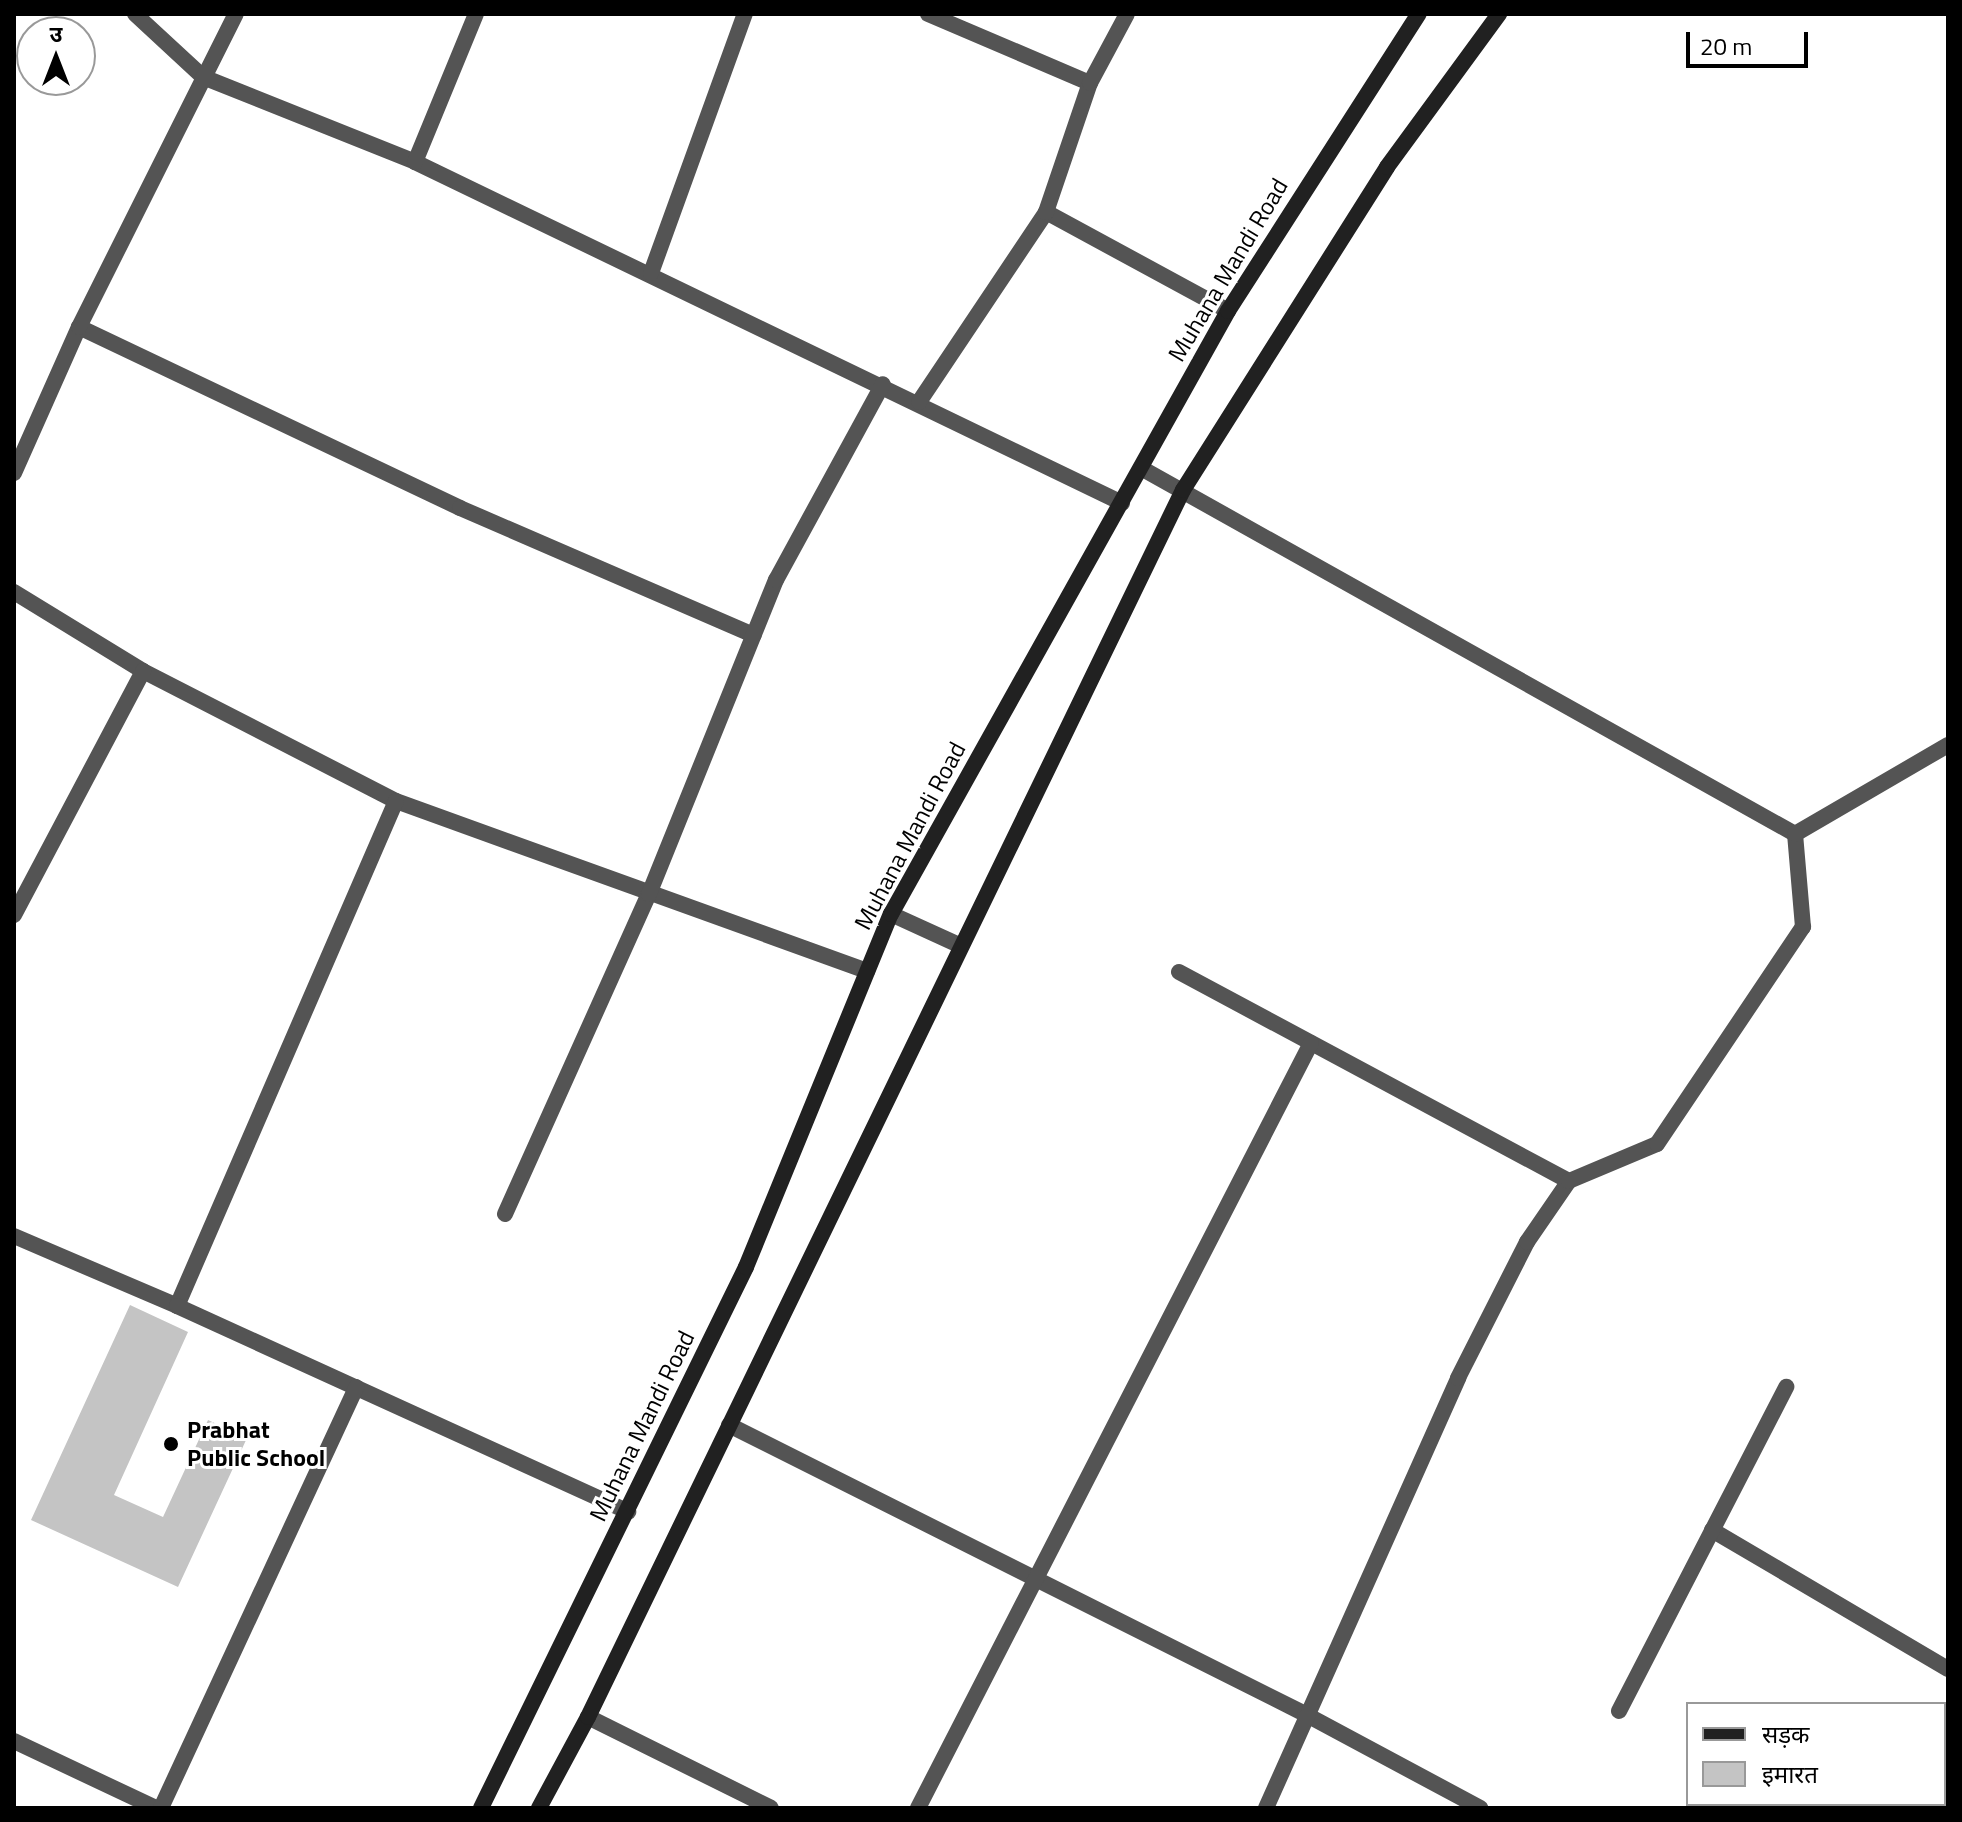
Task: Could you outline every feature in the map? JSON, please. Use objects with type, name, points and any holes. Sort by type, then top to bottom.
[{"type":"main road","name":"Muhana Mandi Road","points":[[481,1808],[746,1267],[891,914],[1228,311],[1419,14]]},
{"type":"main road","points":[[539,1808],[588,1717],[959,945],[1183,490],[1387,167],[1499,14]]},
{"type":"street","points":[[135,14],[203,77],[415,162],[883,384],[1122,503]]},
{"type":"street","points":[[14,473],[79,327],[236,14]]},
{"type":"street","points":[[415,162],[476,14]]},
{"type":"street","points":[[651,273],[745,14]]},
{"type":"street","points":[[928,14],[1090,83]]},
{"type":"street","points":[[919,402],[1046,212],[1090,83],[1127,14]]},
{"type":"street","points":[[1046,212],[1228,311]]},
{"type":"street","points":[[79,327],[460,508],[754,635]]},
{"type":"street","points":[[505,1214],[649,894],[776,580],[883,384]]},
{"type":"street","points":[[1141,468],[1795,834]]},
{"type":"street","points":[[14,592],[143,671],[396,801],[867,971]]},
{"type":"street","points":[[14,915],[143,671]]},
{"type":"street","points":[[1795,834],[1948,745]]},
{"type":"street","points":[[177,1306],[396,801]]},
{"type":"street","points":[[1266,1808],[1305,1714],[1458,1378],[1527,1242],[1569,1181],[1657,1144],[1803,927],[1795,834]]},
{"type":"street","points":[[891,914],[959,945]]},
{"type":"street","points":[[1179,972],[1569,1181]]},
{"type":"street","points":[[918,1808],[1311,1043]]},
{"type":"street","points":[[14,1236],[177,1306],[628,1512]]},
{"type":"street","points":[[14,1741],[159,1808],[356,1387]]},
{"type":"street","points":[[1619,1711],[1786,1387]]},
{"type":"street","points":[[729,1425],[1036,1582],[1305,1714],[1480,1808]]},
{"type":"street","points":[[1712,1530],[1948,1669]]},
{"type":"street","points":[[588,1717],[771,1808]]},
{"type":"building","name":"Prabhat Public School","points":[[130,1305],[188,1332],[114,1495],[163,1517],[208,1420],[247,1438],[178,1587],[31,1520]]},
{"type":"place","name":"Prabhat Public School","points":[[171,1444]]}]
